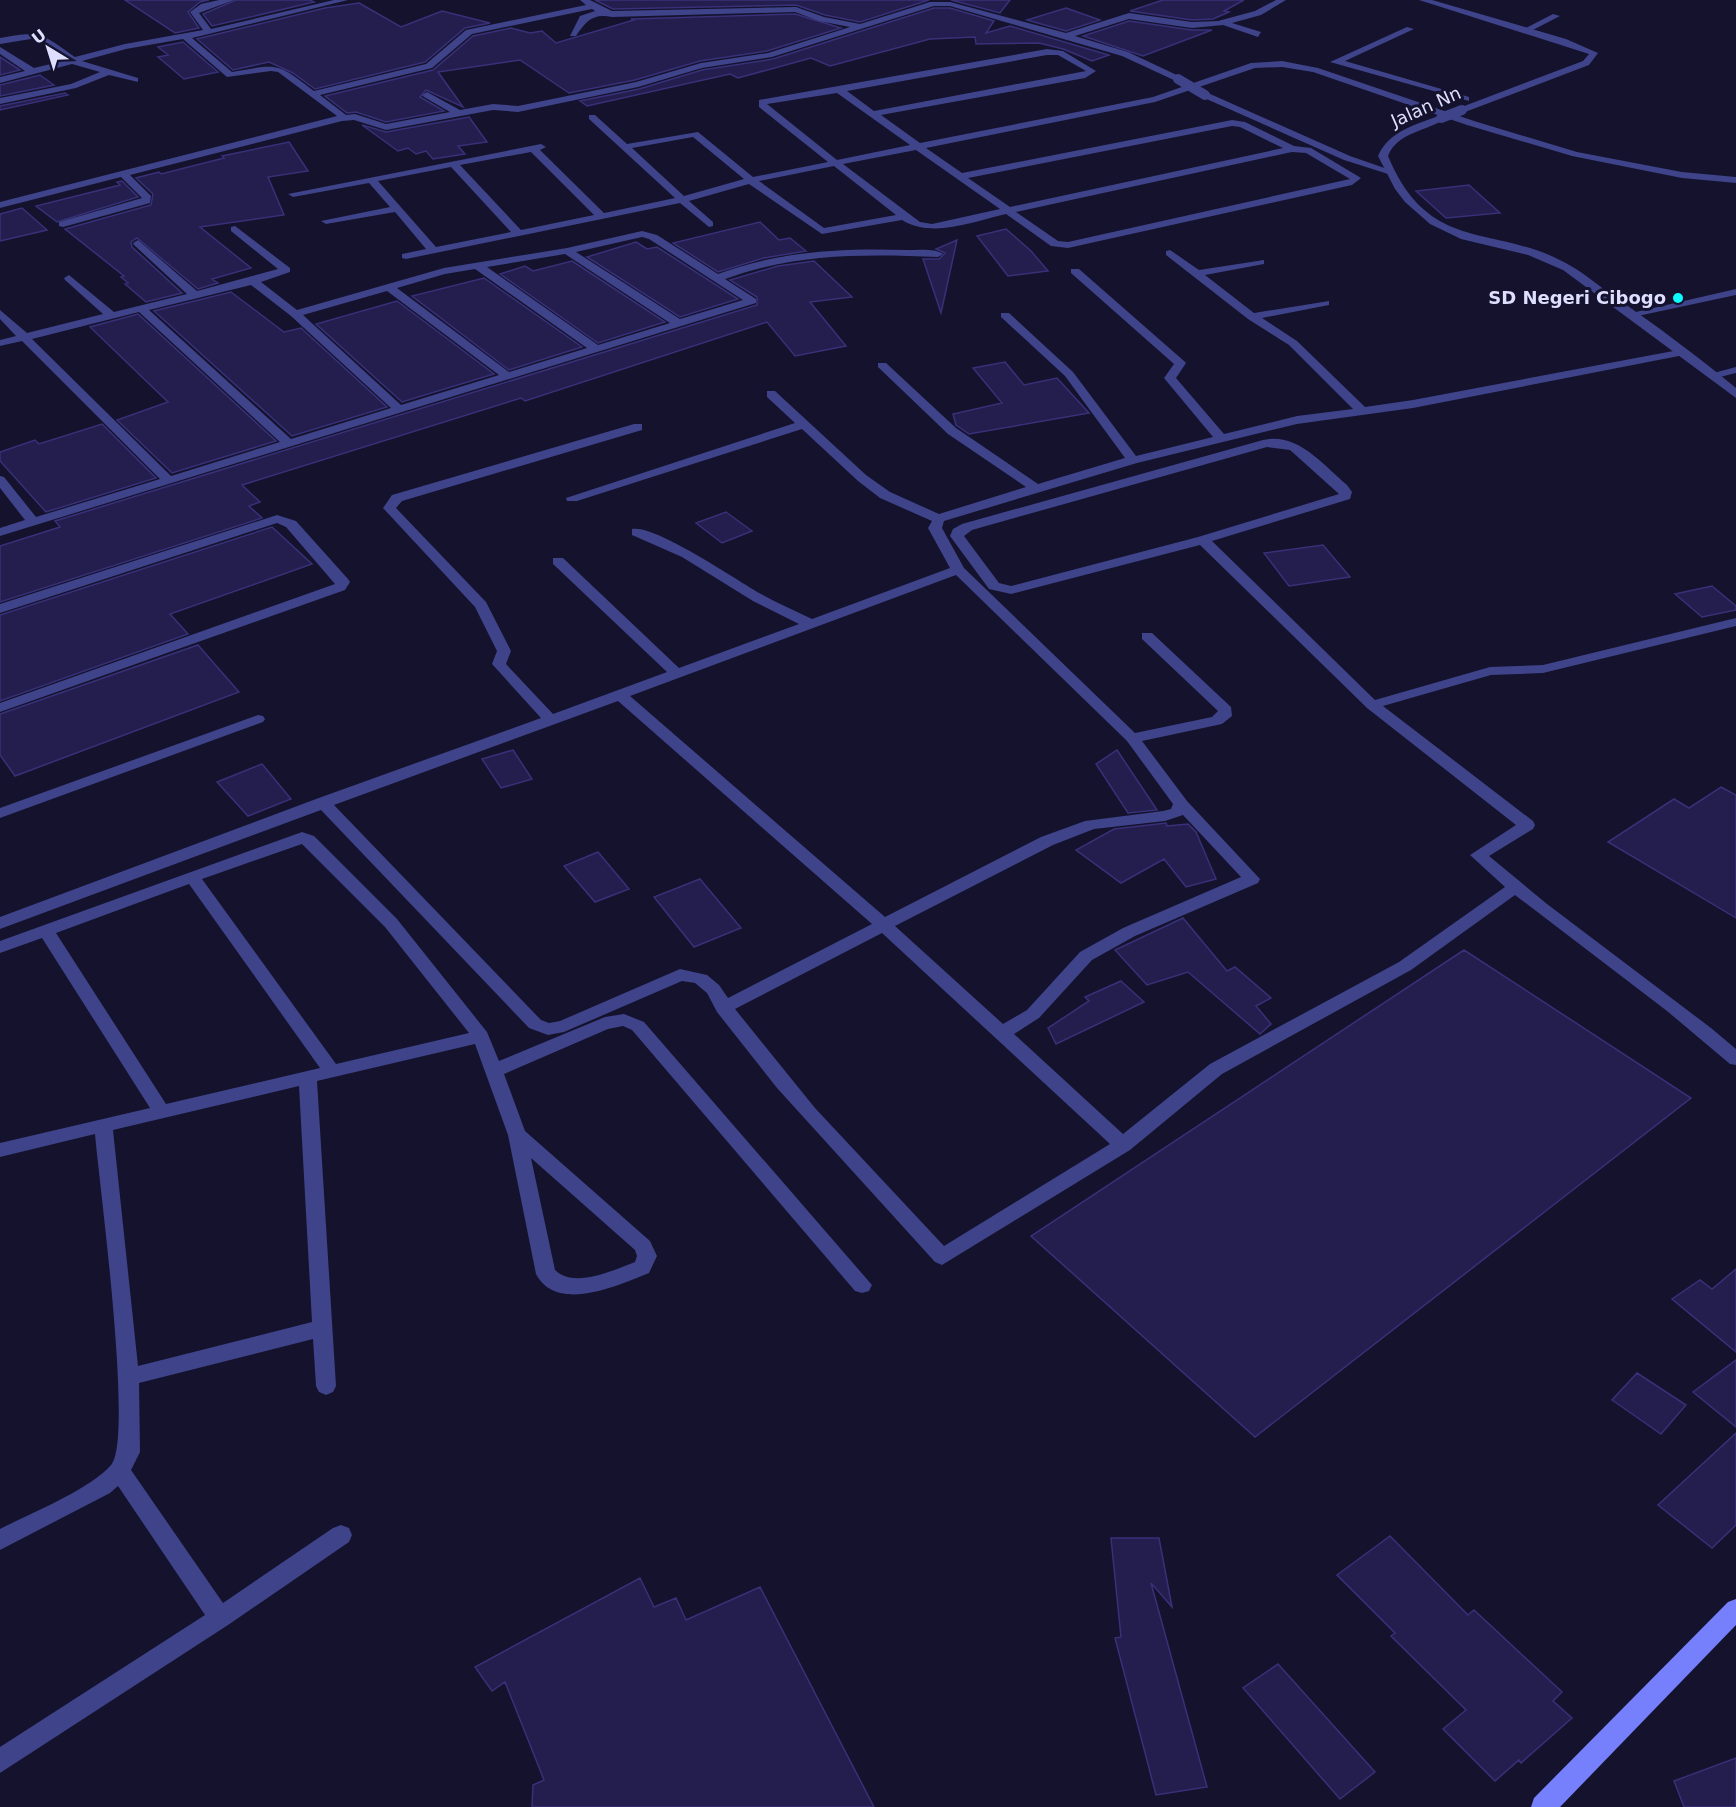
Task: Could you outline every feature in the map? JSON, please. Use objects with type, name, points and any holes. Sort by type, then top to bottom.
[{"type":"main road","points":[[1544,1807],[1736,1609]]},
{"type":"street","points":[[209,32],[194,12],[204,6],[230,0]]},
{"type":"street","points":[[0,80],[76,62],[125,47],[209,32],[344,0]]},
{"type":"street","points":[[584,0],[602,12],[612,14],[796,9],[822,19],[861,27]]},
{"type":"street","points":[[1066,36],[1129,16],[1192,25],[1223,23],[1258,13],[1282,0]]},
{"type":"street","name":"Jalan Nn","points":[[1388,171],[1383,156],[1389,144],[1411,130],[1592,58],[1594,53],[1588,49],[1423,0]]},
{"type":"street","points":[[0,205],[342,118],[355,117],[386,127],[497,106],[518,109],[630,86],[701,66],[769,55],[933,4],[946,3],[1125,54],[1205,95],[1347,158],[1388,171],[1408,199],[1431,221],[1478,240],[1550,259],[1684,351],[1736,394]]},
{"type":"street","points":[[312,93],[429,66],[469,32],[593,6]]},
{"type":"street","points":[[573,34],[583,18],[602,12]]},
{"type":"street","points":[[1526,30],[1556,16]]},
{"type":"street","points":[[1223,23],[1258,34]]},
{"type":"street","points":[[1315,70],[1410,29]]},
{"type":"street","points":[[0,41],[36,35],[76,62],[135,80]]},
{"type":"street","points":[[185,36],[230,75],[275,68],[312,93],[342,118]]},
{"type":"street","points":[[0,50],[32,71]]},
{"type":"street","points":[[873,114],[1085,75],[1092,71],[1060,53],[1047,52],[839,90],[766,100],[762,105],[904,216],[917,225],[932,227],[1292,148]]},
{"type":"street","points":[[1337,61],[1466,99]]},
{"type":"street","points":[[406,256],[682,199],[751,180],[1155,99],[1254,64],[1282,64],[1315,70],[1577,156],[1679,175],[1736,180]]},
{"type":"street","points":[[0,101],[90,81],[109,72]]},
{"type":"street","points":[[839,90],[1055,244],[1068,245],[1356,180],[1308,150],[1292,148],[1242,124],[1232,123],[962,176]]},
{"type":"street","points":[[427,95],[458,113]]},
{"type":"street","points":[[592,117],[709,224]]},
{"type":"street","points":[[624,147],[696,134],[751,180],[822,231],[904,216]]},
{"type":"street","points":[[293,194],[537,148],[601,216]]},
{"type":"street","points":[[453,163],[518,233]]},
{"type":"street","points":[[63,224],[146,201],[147,198],[123,174]]},
{"type":"street","points":[[371,179],[433,250]]},
{"type":"street","points":[[326,221],[397,208]]},
{"type":"street","points":[[0,343],[253,281],[286,270],[235,229]]},
{"type":"street","points":[[0,532],[166,479],[598,350],[752,301],[649,234],[567,251],[444,271],[295,314]]},
{"type":"street","points":[[138,243],[195,294]]},
{"type":"street","points":[[718,278],[750,265],[818,254],[878,250],[938,254]]},
{"type":"street","points":[[567,251],[680,324]]},
{"type":"street","points":[[1170,254],[1252,317],[1293,343],[1363,412]]},
{"type":"street","points":[[1196,274],[1260,262]]},
{"type":"street","points":[[478,266],[598,350]]},
{"type":"street","points":[[1075,271],[1180,363],[1170,378],[1221,438]]},
{"type":"street","points":[[69,278],[112,316]]},
{"type":"street","points":[[253,281],[295,314],[399,409]]},
{"type":"street","points":[[388,286],[509,376]]},
{"type":"street","points":[[1633,314],[1736,292]]},
{"type":"street","points":[[1252,317],[1325,303]]},
{"type":"street","points":[[141,308],[287,442]]},
{"type":"street","points":[[0,313],[166,479]]},
{"type":"street","points":[[1005,315],[1038,342],[1069,374],[1133,460]]},
{"type":"street","points":[[771,394],[862,478],[885,495],[939,519],[1133,460],[1297,420],[1363,412],[1684,351]]},
{"type":"street","points":[[882,365],[952,431],[1036,488]]},
{"type":"street","points":[[1712,375],[1736,370]]},
{"type":"street","points":[[572,498],[804,424]]},
{"type":"street","points":[[550,719],[499,664],[504,651],[481,605],[389,508],[397,498],[638,427]]},
{"type":"street","points":[[1267,443],[1285,443],[1294,447],[1346,492],[1341,498],[1203,540],[1011,590],[994,586],[957,536],[958,532],[967,526],[1267,443]]},
{"type":"street","points":[[0,480],[33,521]]},
{"type":"street","points":[[939,519],[935,528],[958,570],[1132,738],[1181,804],[1252,879],[1129,932],[1086,956],[1033,1014],[1001,1034]]},
{"type":"street","points":[[0,609],[269,520],[284,520],[291,524],[343,582],[340,587],[0,708]]},
{"type":"street","points":[[638,532],[687,554],[758,598],[809,623]]},
{"type":"street","points":[[1203,540],[1372,705],[1527,825],[1478,855],[1514,888],[1699,1025],[1736,1059]]},
{"type":"street","points":[[558,561],[676,673]]},
{"type":"street","points":[[0,922],[809,623],[977,565]]},
{"type":"street","points":[[1372,705],[1490,671],[1543,669],[1736,622]]},
{"type":"street","points":[[1132,738],[1217,721],[1225,716],[1226,710],[1147,636]]},
{"type":"street","points":[[619,694],[885,926],[1123,1145]]},
{"type":"street","points":[[0,813],[258,719]]},
{"type":"street","points":[[322,802],[535,1024],[549,1029],[564,1026],[680,975],[697,975],[708,982],[723,1008],[768,1067],[942,1257],[1123,1145],[1216,1069],[1405,966],[1514,888]]},
{"type":"street","points":[[723,1008],[1071,831],[1091,824],[1165,816],[1177,812],[1181,804]]},
{"type":"street","points":[[0,947],[47,932],[291,839],[302,837],[308,840],[391,923],[481,1036],[517,1135],[546,1274],[557,1283],[572,1286],[614,1279],[642,1267],[647,1256],[643,1246],[517,1135]]},
{"type":"street","points":[[193,878],[332,1071]]},
{"type":"street","points":[[47,932],[162,1112]]},
{"type":"street","points":[[494,1071],[605,1023],[624,1020],[638,1026],[862,1285]]},
{"type":"street","points":[[0,1150],[481,1036]]},
{"type":"street","points":[[308,1077],[326,1386]]},
{"type":"street","points":[[0,1540],[102,1486],[120,1472],[129,1452],[129,1377],[103,1125]]},
{"type":"street","points":[[129,1377],[322,1328]]},
{"type":"street","points":[[120,1472],[220,1618]]},
{"type":"street","points":[[0,1761],[220,1618],[341,1535]]},
{"type":"building","points":[[125,0],[209,0],[200,2],[188,12],[199,28],[175,33]]},
{"type":"building","points":[[236,0],[310,0],[314,2],[212,26],[203,14]]},
{"type":"building","points":[[595,0],[929,0],[860,22],[825,15],[796,5],[613,9]]},
{"type":"building","points":[[951,0],[1010,0],[1000,13]]},
{"type":"building","points":[[1163,0],[1244,0],[1224,11],[1229,12],[1213,19],[1192,20],[1130,11]]},
{"type":"building","points":[[359,3],[401,27],[442,11],[490,23],[465,28],[425,62],[315,89],[293,73],[269,62],[233,70],[197,39],[325,8]]},
{"type":"building","points":[[934,8],[950,8],[994,21],[986,33],[1010,26],[1109,55],[1092,61],[1063,49],[1039,43],[976,44],[975,37],[930,39],[830,66],[811,58],[738,78],[730,74],[587,106],[580,101],[639,89],[702,70],[773,59]]},
{"type":"building","points":[[1066,8],[1100,20],[1066,31],[1027,20]]},
{"type":"building","points":[[795,14],[841,28],[767,51],[700,61],[635,80],[569,93],[520,60],[438,72],[463,107],[426,90],[420,97],[444,111],[386,122],[356,112],[347,113],[325,96],[433,70],[473,36],[511,28],[530,33],[542,31],[556,43],[634,20],[631,19]]},
{"type":"building","points":[[1129,21],[1192,30],[1212,30],[1143,56],[1083,36]]},
{"type":"building","points":[[183,42],[218,72],[184,79],[158,57],[168,55],[158,47]]},
{"type":"building","points":[[0,57],[20,70],[0,75]]},
{"type":"building","points":[[40,75],[54,85],[0,96],[0,85]]},
{"type":"building","points":[[65,93],[68,95],[0,110],[0,106]]},
{"type":"building","points":[[469,117],[487,142],[458,146],[465,154],[433,159],[426,151],[416,154],[408,148],[398,151],[362,125],[386,132]]},
{"type":"building","points":[[289,142],[308,171],[268,177],[284,215],[200,227],[251,268],[212,279],[218,283],[198,289],[137,238],[131,242],[132,247],[182,293],[146,302],[125,284],[128,283],[121,277],[124,276],[65,229],[151,205],[153,194],[136,178],[159,172],[161,174],[224,158],[222,156]]},
{"type":"building","points":[[122,181],[138,197],[57,222],[36,206],[120,185],[117,182]]},
{"type":"building","points":[[1469,185],[1500,213],[1446,218],[1416,191]]},
{"type":"building","points":[[22,208],[47,230],[0,241],[0,214]]},
{"type":"building","points":[[760,222],[779,240],[790,238],[806,251],[764,258],[718,272],[673,243]]},
{"type":"building","points":[[1006,229],[1031,251],[1048,271],[1008,276],[977,236]]},
{"type":"building","points":[[957,240],[941,313],[923,259],[939,259],[945,253],[936,249]]},
{"type":"building","points":[[636,242],[647,249],[657,247],[738,299],[680,317],[587,257]]},
{"type":"building","points":[[572,261],[665,322],[598,343],[500,274],[525,266],[533,271]]},
{"type":"building","points":[[814,261],[852,297],[810,302],[846,346],[795,356],[767,322],[525,401],[521,398],[242,485],[260,502],[249,506],[262,518],[0,602],[0,546],[60,527],[55,521],[757,305],[757,297],[730,280],[778,266]]},
{"type":"building","points":[[484,278],[582,347],[509,370],[412,296]]},
{"type":"building","points":[[231,292],[284,332],[301,328],[387,407],[292,436],[154,311]]},
{"type":"building","points":[[397,301],[494,374],[402,402],[316,324]]},
{"type":"building","points":[[138,314],[276,441],[172,473],[117,420],[168,402],[90,327]]},
{"type":"building","points":[[1005,362],[1024,385],[1057,378],[1089,413],[969,434],[956,425],[953,414],[1002,403],[973,368]]},
{"type":"building","points":[[102,424],[156,478],[46,512],[0,461],[0,452],[35,440],[39,444]]},
{"type":"building","points":[[726,512],[752,531],[722,543],[696,523]]},
{"type":"building","points":[[272,527],[312,564],[170,614],[188,634],[0,701],[0,615]]},
{"type":"building","points":[[1323,545],[1350,577],[1289,586],[1264,553]]},
{"type":"building","points":[[1712,586],[1736,606],[1736,610],[1702,617],[1675,594]]},
{"type":"building","points":[[198,645],[239,692],[15,776],[0,755],[0,714]]},
{"type":"building","points":[[513,750],[532,779],[501,788],[482,759]]},
{"type":"building","points":[[1117,750],[1157,810],[1128,813],[1096,764]]},
{"type":"building","points":[[262,764],[291,799],[248,816],[217,782]]},
{"type":"building","points":[[1721,787],[1736,795],[1736,918],[1608,842],[1674,799],[1689,808]]},
{"type":"building","points":[[1166,823],[1167,826],[1188,824],[1196,832],[1216,879],[1186,887],[1164,859],[1121,883],[1076,850],[1114,829]]},
{"type":"building","points":[[598,852],[629,889],[595,902],[564,866]]},
{"type":"building","points":[[700,879],[741,928],[694,947],[654,897]]},
{"type":"building","points":[[1183,918],[1227,971],[1235,967],[1271,998],[1256,1006],[1271,1024],[1260,1034],[1188,972],[1147,985],[1115,950]]},
{"type":"building","points":[[1464,950],[1691,1098],[1255,1437],[1031,1236]]},
{"type":"building","points":[[1121,981],[1144,1002],[1056,1044],[1048,1028],[1089,1001],[1085,997]]},
{"type":"building","points":[[1736,1269],[1736,1352],[1672,1299],[1700,1280],[1712,1289]]},
{"type":"building","points":[[1736,1360],[1736,1427],[1693,1392]]},
{"type":"building","points":[[1637,1373],[1686,1405],[1661,1434],[1612,1400]]},
{"type":"building","points":[[1736,1433],[1736,1525],[1712,1548],[1658,1505]]},
{"type":"building","points":[[1390,1536],[1468,1615],[1474,1610],[1562,1692],[1553,1701],[1572,1718],[1521,1763],[1519,1760],[1495,1781],[1443,1729],[1466,1710],[1391,1636],[1395,1633],[1337,1575]]},
{"type":"building","points":[[1111,1538],[1159,1538],[1172,1607],[1151,1583],[1207,1787],[1156,1795],[1115,1638],[1121,1637]]},
{"type":"building","points":[[640,1578],[654,1607],[676,1598],[686,1620],[760,1587],[874,1807],[532,1807],[533,1785],[544,1780],[505,1682],[492,1691],[475,1667]]},
{"type":"building","points":[[1278,1664],[1375,1772],[1340,1799],[1243,1688]]},
{"type":"building","points":[[1736,1758],[1736,1807],[1684,1807],[1674,1781]]},
{"type":"place","name":"SD Negeri Cibogo","points":[[1678,298]]}]
